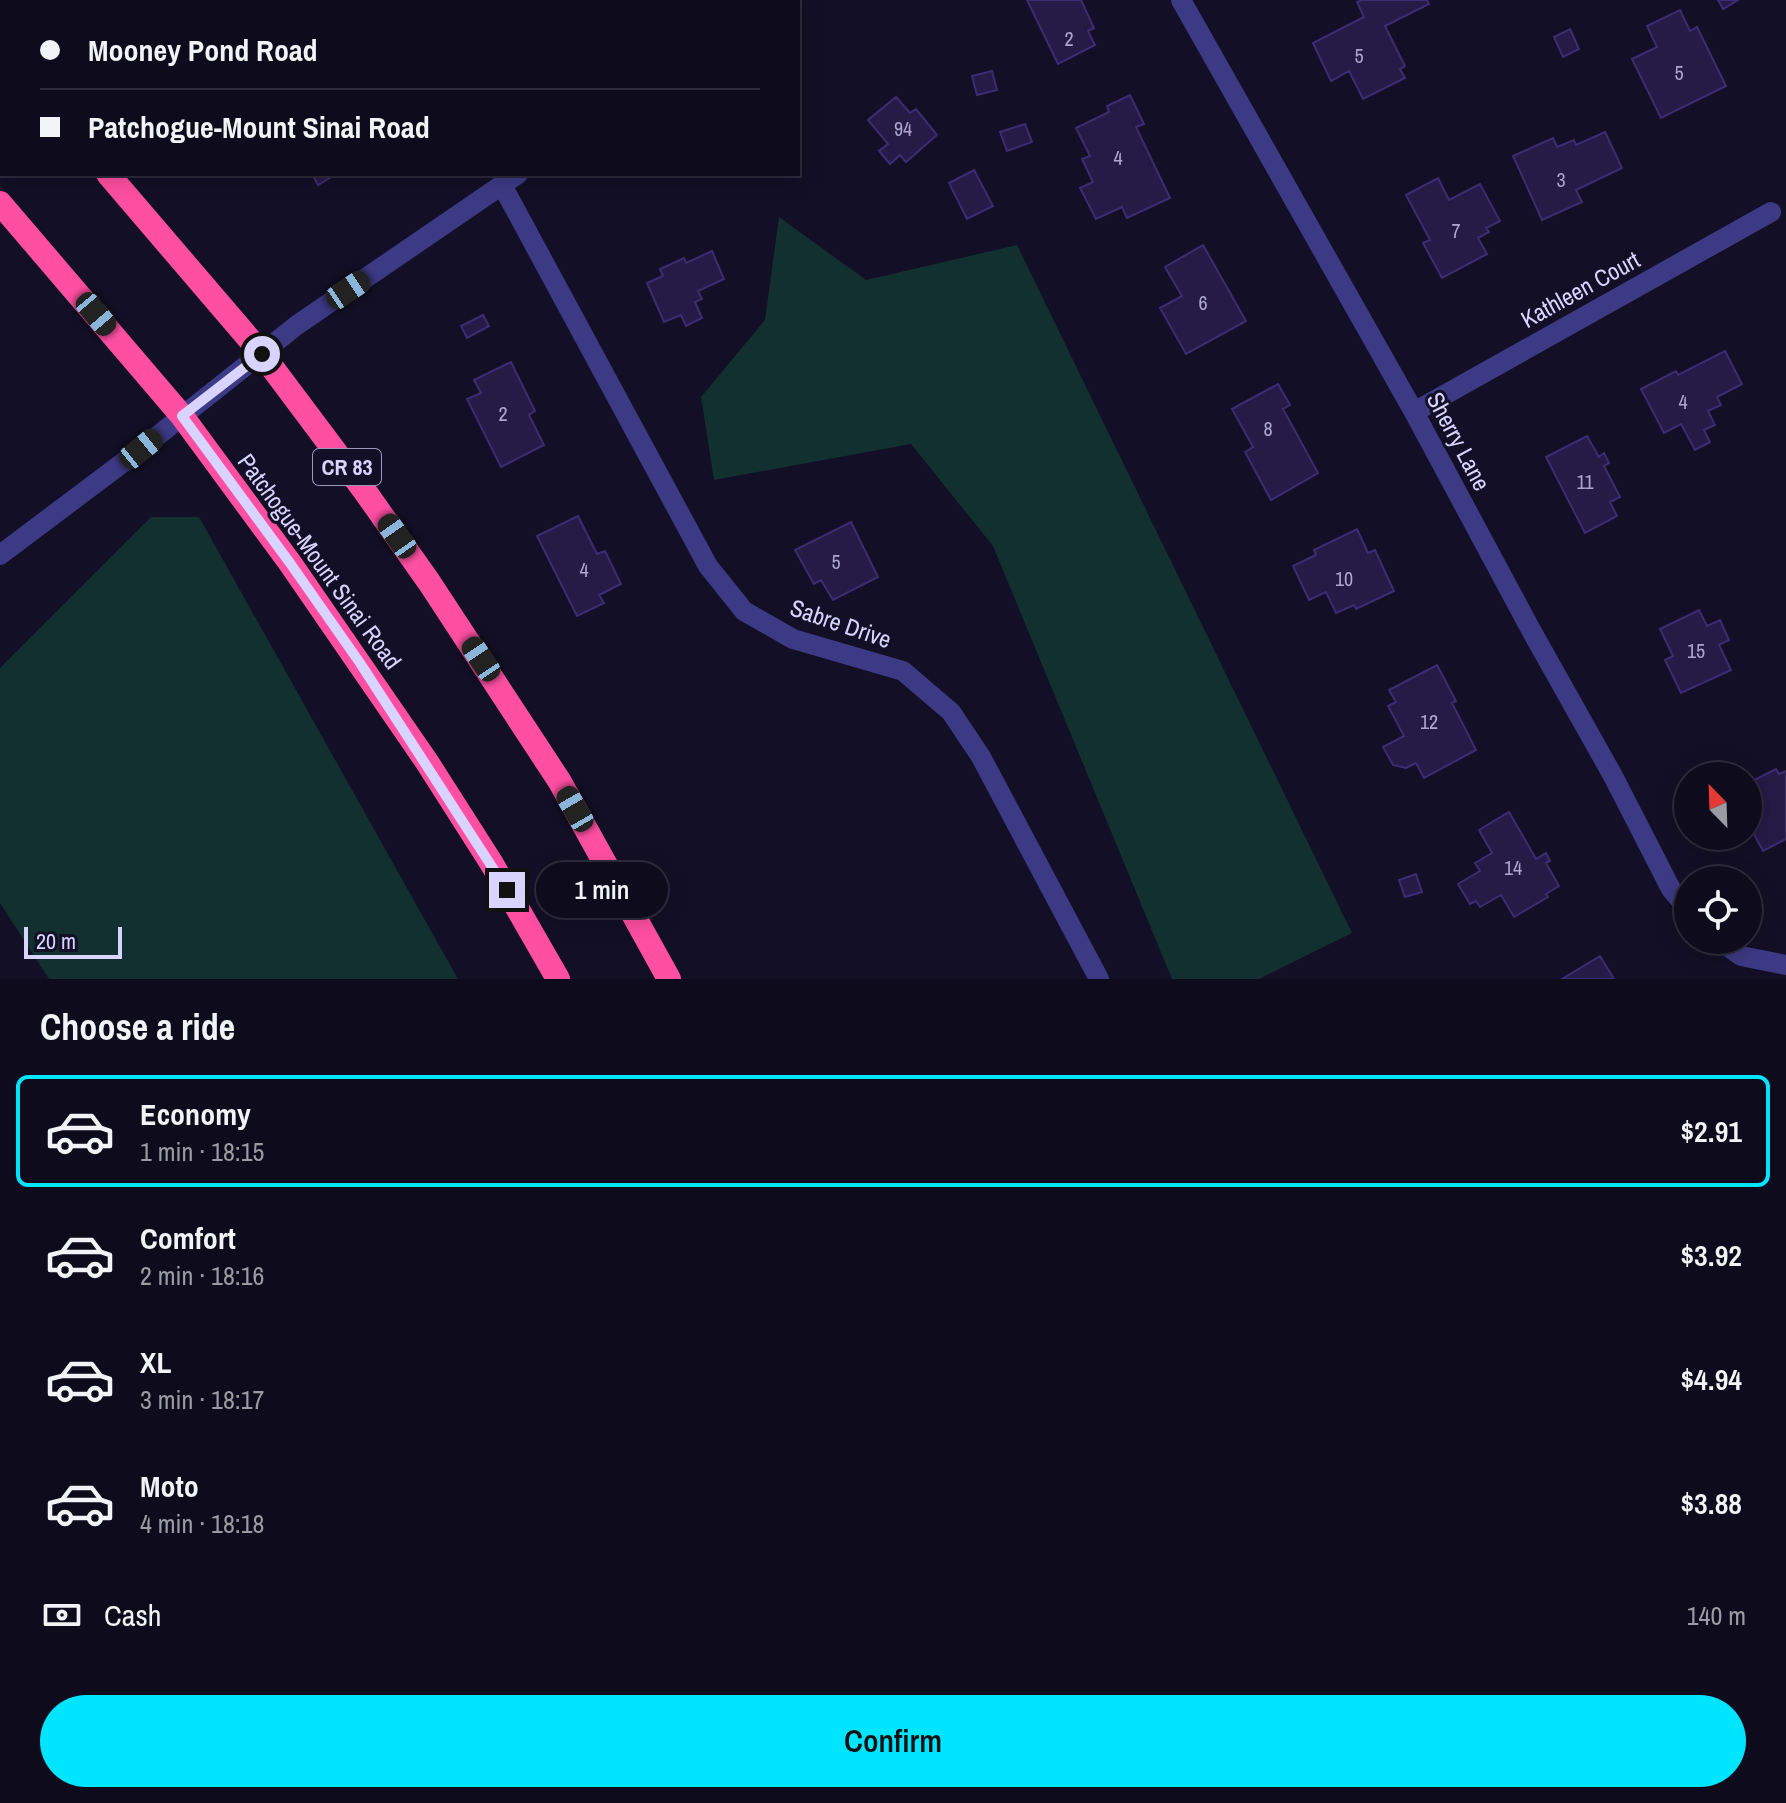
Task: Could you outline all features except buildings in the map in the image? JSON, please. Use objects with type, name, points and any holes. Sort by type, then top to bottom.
[{"type":"highway","name":"CR 83","points":[[110,176],[262,354],[364,490],[498,685],[568,796],[669,979]]},
{"type":"highway","name":"Patchogue-Mount Sinai Road","points":[[0,203],[182,416],[290,563],[377,687],[492,864],[558,979]]},
{"type":"street","name":"Sherry Lane","points":[[1181,0],[1414,412],[1674,893]]},
{"type":"street","points":[[0,555],[297,325],[510,179]]},
{"type":"street","name":"Sabre Drive","points":[[510,179],[708,566],[744,611],[793,639],[903,671],[951,712],[981,757],[1099,979]]},
{"type":"street","name":"Kathleen Court","points":[[1414,412],[1771,212]]},
{"type":"street","points":[[1738,954],[1786,965]]},
{"type":"green space","points":[[779,217],[866,280],[1017,245],[1352,933],[1259,979],[1172,979],[993,546],[911,444],[714,480],[701,397],[765,320]]},
{"type":"green space","points":[[151,517],[199,517],[458,979],[49,979],[0,903],[0,668]]},
{"type":"route","points":[[262,354],[182,416],[360,663],[507,890]]}]
